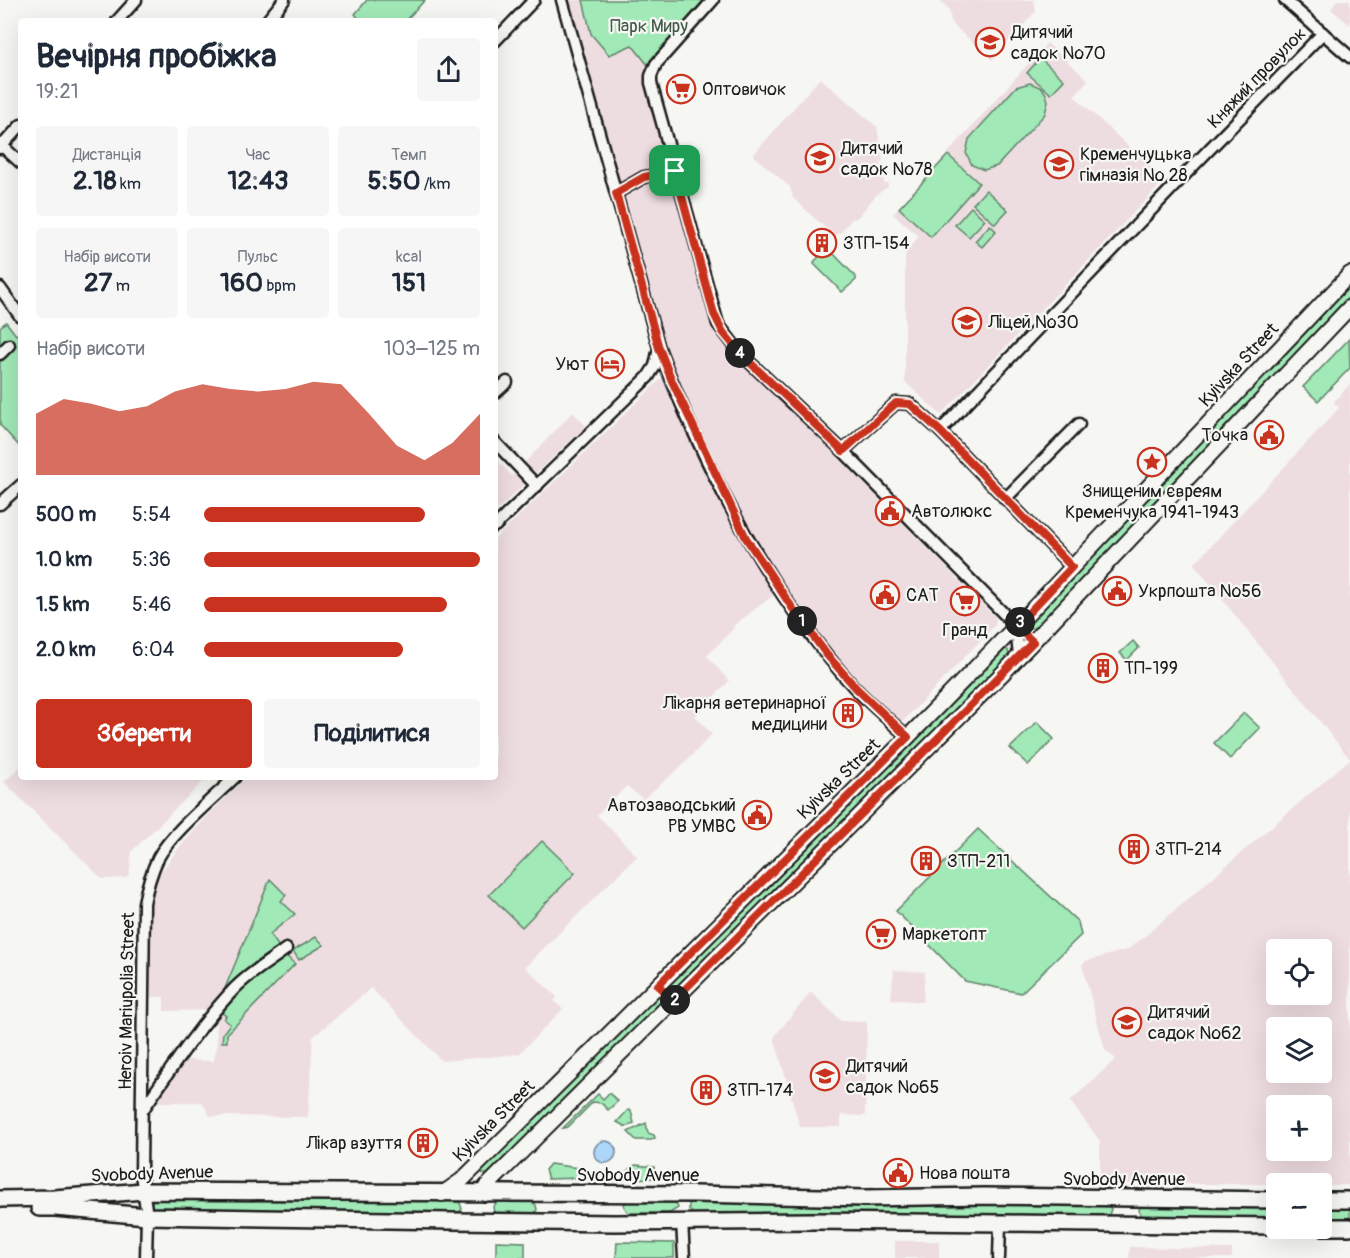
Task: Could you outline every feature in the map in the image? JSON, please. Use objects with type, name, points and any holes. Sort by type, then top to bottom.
[{"type":"highway","name":"Svobody Avenue","points":[[0,1199],[54,1198],[144,1191],[1266,1200]]},
{"type":"highway","points":[[482,1221],[485,1194]]},
{"type":"highway","points":[[543,1222],[544,1194]]},
{"type":"highway","points":[[682,1194],[682,1221]]},
{"type":"highway","points":[[614,1195],[614,1223]]},
{"type":"highway","points":[[1127,1198],[1128,1223]]},
{"type":"highway","points":[[1332,1200],[1350,1200]]},
{"type":"highway","name":"Svobody Avenue","points":[[0,1209],[55,1208],[147,1216],[614,1223],[682,1221],[1266,1226]]},
{"type":"highway","points":[[1332,1227],[1350,1227]]},
{"type":"main road","name":"Kyivska Street","points":[[442,1194],[462,1180],[908,737],[1350,274]]},
{"type":"main road","points":[[485,1194],[486,1187],[1019,657],[1350,307]]},
{"type":"main road","points":[[1016,626],[1033,642]]},
{"type":"main road","points":[[1002,640],[1019,657]]},
{"type":"main road","points":[[658,985],[673,1001]]},
{"type":"street","points":[[123,18],[136,0]]},
{"type":"street","points":[[269,18],[284,0]]},
{"type":"street","points":[[498,38],[534,0]]},
{"type":"street","points":[[562,0],[659,348],[695,432],[758,559],[841,672],[908,737]]},
{"type":"street","points":[[713,0],[656,64],[651,83],[714,314],[723,332],[741,354],[843,451],[1016,626],[1019,657]]},
{"type":"street","points":[[1285,0],[1350,57]]},
{"type":"street","name":"Княжий провулок","points":[[940,431],[1323,33]]},
{"type":"street","points":[[18,128],[1,146],[18,160]]},
{"type":"street","points":[[616,193],[644,177],[675,171]]},
{"type":"street","points":[[0,288],[18,313]]},
{"type":"street","points":[[0,354],[9,345]]},
{"type":"street","points":[[498,523],[648,377],[655,366],[659,348]]},
{"type":"street","points":[[498,390],[507,382]]},
{"type":"street","points":[[843,451],[896,403],[910,404],[940,431],[1072,567]]},
{"type":"street","points":[[1005,499],[1079,424]]},
{"type":"street","points":[[498,445],[537,486]]},
{"type":"street","points":[[0,504],[18,488]]},
{"type":"street","name":"Heroiv Mariupolia Street","points":[[146,1258],[147,1216],[141,1174],[144,915],[148,884],[159,856],[181,830],[233,780]]},
{"type":"street","points":[[142,1111],[183,1051],[236,987],[286,949]]},
{"type":"street","points":[[682,1221],[684,1258]]},
{"type":"street","points":[[999,1258],[1000,1223]]},
{"type":"shaded area","points":[[568,0],[583,0],[591,34],[609,54],[632,45],[648,65],[646,83],[721,335],[731,349],[996,618],[995,625],[892,733],[839,681],[775,594],[733,626],[734,628],[707,656],[729,681],[695,716],[712,734],[683,765],[643,799],[627,786],[597,815],[637,856],[525,967],[557,997],[554,1001],[563,1009],[519,1054],[442,1061],[371,988],[313,1037],[308,1117],[210,1116],[202,1102],[156,1102],[182,1060],[214,1061],[217,1041],[216,1020],[212,1010],[164,1011],[164,997],[148,997],[151,905],[153,889],[161,872],[210,813],[244,780],[498,780],[498,536],[663,377],[671,365]]},
{"type":"shaded area","name":"Дитячий садок №70","points":[[939,0],[1034,0],[1036,11],[992,60],[952,24],[948,8]]},
{"type":"shaded area","points":[[1337,0],[1350,0],[1350,25],[1331,9]]},
{"type":"shaded area","points":[[1047,43],[1088,80],[1074,96],[1165,180],[941,415],[905,382],[905,254],[919,236],[893,214]]},
{"type":"shaded area","name":"Дитячий садок №78","points":[[820,78],[877,127],[883,161],[880,162],[881,168],[885,168],[884,183],[888,183],[888,187],[877,194],[857,218],[852,219],[839,234],[834,236],[793,198],[790,187],[753,155]]},
{"type":"shaded area","points":[[1350,384],[1350,759],[1194,564],[1339,408],[1334,402]]},
{"type":"shaded area","points":[[573,412],[586,426],[498,509],[498,461],[512,476]]},
{"type":"shaded area","points":[[1350,759],[1350,1185],[1332,1185],[1332,1173],[1266,1173],[1266,1184],[1100,1184],[1100,1141],[1070,1101],[1116,1059],[1105,1050],[1082,965],[1086,961],[1127,950]]},
{"type":"shaded area","points":[[18,769],[18,780],[205,780],[132,851],[129,875],[125,878],[102,879],[4,782]]},
{"type":"shaded area","points":[[894,970],[925,972],[923,1002],[891,999]]},
{"type":"shaded area","name":"Дитячий садок №65","points":[[811,992],[841,1021],[867,1022],[865,1116],[841,1115],[841,1127],[800,1127],[774,1037]]},
{"type":"shaded area","points":[[895,1241],[939,1241],[939,1258],[895,1258]]},
{"type":"shaded area","points":[[1130,1247],[1232,1249],[1232,1258],[1129,1258]]},
{"type":"green space","points":[[367,0],[425,0],[408,18],[358,18],[355,14]]},
{"type":"green space","name":"Парк Миру","points":[[583,0],[704,0],[648,65],[632,45],[609,55],[591,34]]},
{"type":"green space","points":[[1040,58],[1064,80],[1051,94],[1027,73]]},
{"type":"green space","points":[[1030,83],[1042,88],[1046,94],[1048,101],[1045,114],[997,166],[984,170],[972,165],[966,153],[969,139],[1016,87]]},
{"type":"green space","points":[[948,155],[979,183],[931,237],[899,208]]},
{"type":"green space","points":[[986,190],[1008,210],[995,224],[973,204]]},
{"type":"green space","points":[[971,207],[985,220],[969,237],[955,225]]},
{"type":"green space","points":[[990,225],[996,231],[982,247],[975,241]]},
{"type":"green space","points":[[826,249],[829,249],[856,277],[856,280],[842,292],[814,264]]},
{"type":"green space","points":[[1350,280],[1350,297],[1036,628],[1029,628],[1027,624]]},
{"type":"green space","points":[[6,322],[16,335],[18,333],[18,445],[0,425],[0,327]]},
{"type":"green space","points":[[1349,339],[1350,368],[1318,401],[1303,387]]},
{"type":"green space","points":[[1133,641],[1139,648],[1127,660],[1120,653]]},
{"type":"green space","points":[[1003,648],[1008,650],[1009,657],[678,987],[671,987],[669,983]]},
{"type":"green space","points":[[1244,713],[1260,728],[1230,759],[1214,743]]},
{"type":"green space","points":[[1037,722],[1054,739],[1028,765],[1010,748]]},
{"type":"green space","points":[[978,829],[1078,922],[1081,935],[1021,993],[965,981],[896,911]]},
{"type":"green space","points":[[542,841],[575,873],[522,927],[489,895]]},
{"type":"green space","points":[[270,879],[286,895],[281,901],[295,914],[270,934],[279,947],[223,993]]},
{"type":"green space","points":[[316,937],[324,945],[299,960],[293,951]]},
{"type":"green space","points":[[286,956],[295,964],[227,1034],[227,1042],[222,1042],[223,1033],[230,1024],[221,1012],[244,986]]},
{"type":"green space","points":[[656,996],[661,997],[663,1003],[490,1174],[483,1174],[481,1170]]},
{"type":"green space","points":[[609,1093],[618,1101],[608,1110],[601,1103],[593,1102],[568,1127],[563,1128],[598,1094],[603,1099]]},
{"type":"green space","points":[[628,1110],[631,1111],[634,1123],[626,1127],[617,1122]]},
{"type":"green space","points":[[646,1123],[648,1133],[654,1135],[655,1138],[636,1140],[628,1132]]},
{"type":"green space","points":[[550,1164],[579,1168],[580,1178],[548,1179],[545,1170]]},
{"type":"green space","points":[[636,1165],[654,1167],[655,1178],[628,1179],[628,1170]]},
{"type":"green space","points":[[158,1197],[454,1201],[460,1203],[462,1209],[456,1215],[152,1210],[150,1203]]},
{"type":"green space","points":[[675,1200],[678,1208],[670,1213],[630,1213],[624,1205],[626,1201]]},
{"type":"green space","points":[[500,1201],[532,1202],[536,1205],[537,1210],[532,1215],[498,1215],[494,1212],[493,1207]]},
{"type":"green space","points":[[689,1201],[1108,1204],[1111,1209],[1109,1215],[1105,1217],[694,1214],[689,1210]]},
{"type":"green space","points":[[1266,1204],[1266,1219],[1142,1217],[1139,1210],[1141,1205]]},
{"type":"green space","points":[[1332,1206],[1350,1207],[1350,1217],[1332,1219]]},
{"type":"green space","points":[[496,1241],[525,1242],[525,1258],[496,1258]]},
{"type":"green space","points":[[617,1242],[674,1243],[674,1258],[616,1258]]},
{"type":"water","points":[[605,1141],[613,1144],[616,1152],[613,1160],[605,1163],[597,1160],[594,1152],[597,1144]]},
{"type":"place","name":"Дитячий садок №70","points":[[990,42]]},
{"type":"place","name":"Оптовичок","points":[[681,89]]},
{"type":"place","name":"Дитячий садок №78","points":[[820,158]]},
{"type":"place","name":"Кременчуцька гімназія № 28","points":[[1059,164]]},
{"type":"place","name":"ЗТП-154","points":[[822,243]]},
{"type":"place","name":"Ліцей №30","points":[[967,322]]},
{"type":"place","name":"Уют","points":[[610,364]]},
{"type":"place","name":"Точка","points":[[1269,435]]},
{"type":"place","name":"Знищеним євреям Кременчука 1941-1943","points":[[1152,462]]},
{"type":"place","name":"Автолюкс","points":[[890,511]]},
{"type":"place","name":"Укрпошта №56","points":[[1117,591]]},
{"type":"place","name":"САТ","points":[[885,595]]},
{"type":"place","name":"Гранд","points":[[965,601]]},
{"type":"place","name":"ТП-199","points":[[1103,668]]},
{"type":"place","name":"Лікарня ветеринарної медицини","points":[[848,713]]},
{"type":"place","name":"Автозаводський РВ УМВС","points":[[757,815]]},
{"type":"place","name":"ЗТП-214","points":[[1134,849]]},
{"type":"place","name":"ЗТП-211","points":[[926,861]]},
{"type":"place","name":"Маркетопт","points":[[881,934]]},
{"type":"place","name":"Дитячий садок №62","points":[[1127,1022]]},
{"type":"place","name":"Дитячий садок №65","points":[[825,1076]]},
{"type":"place","name":"ЗТП-174","points":[[706,1090]]},
{"type":"place","name":"Лікар взуття","points":[[423,1143]]},
{"type":"place","name":"Нова пошта","points":[[898,1173]]},
{"type":"route","points":[[675,171],[714,314],[723,332],[741,354],[843,451],[896,403],[910,404],[940,431],[1072,567],[1016,626],[1033,642],[673,1001],[658,985],[908,737],[841,672],[758,559],[672,381],[659,348],[616,193],[644,177],[675,171]]}]
